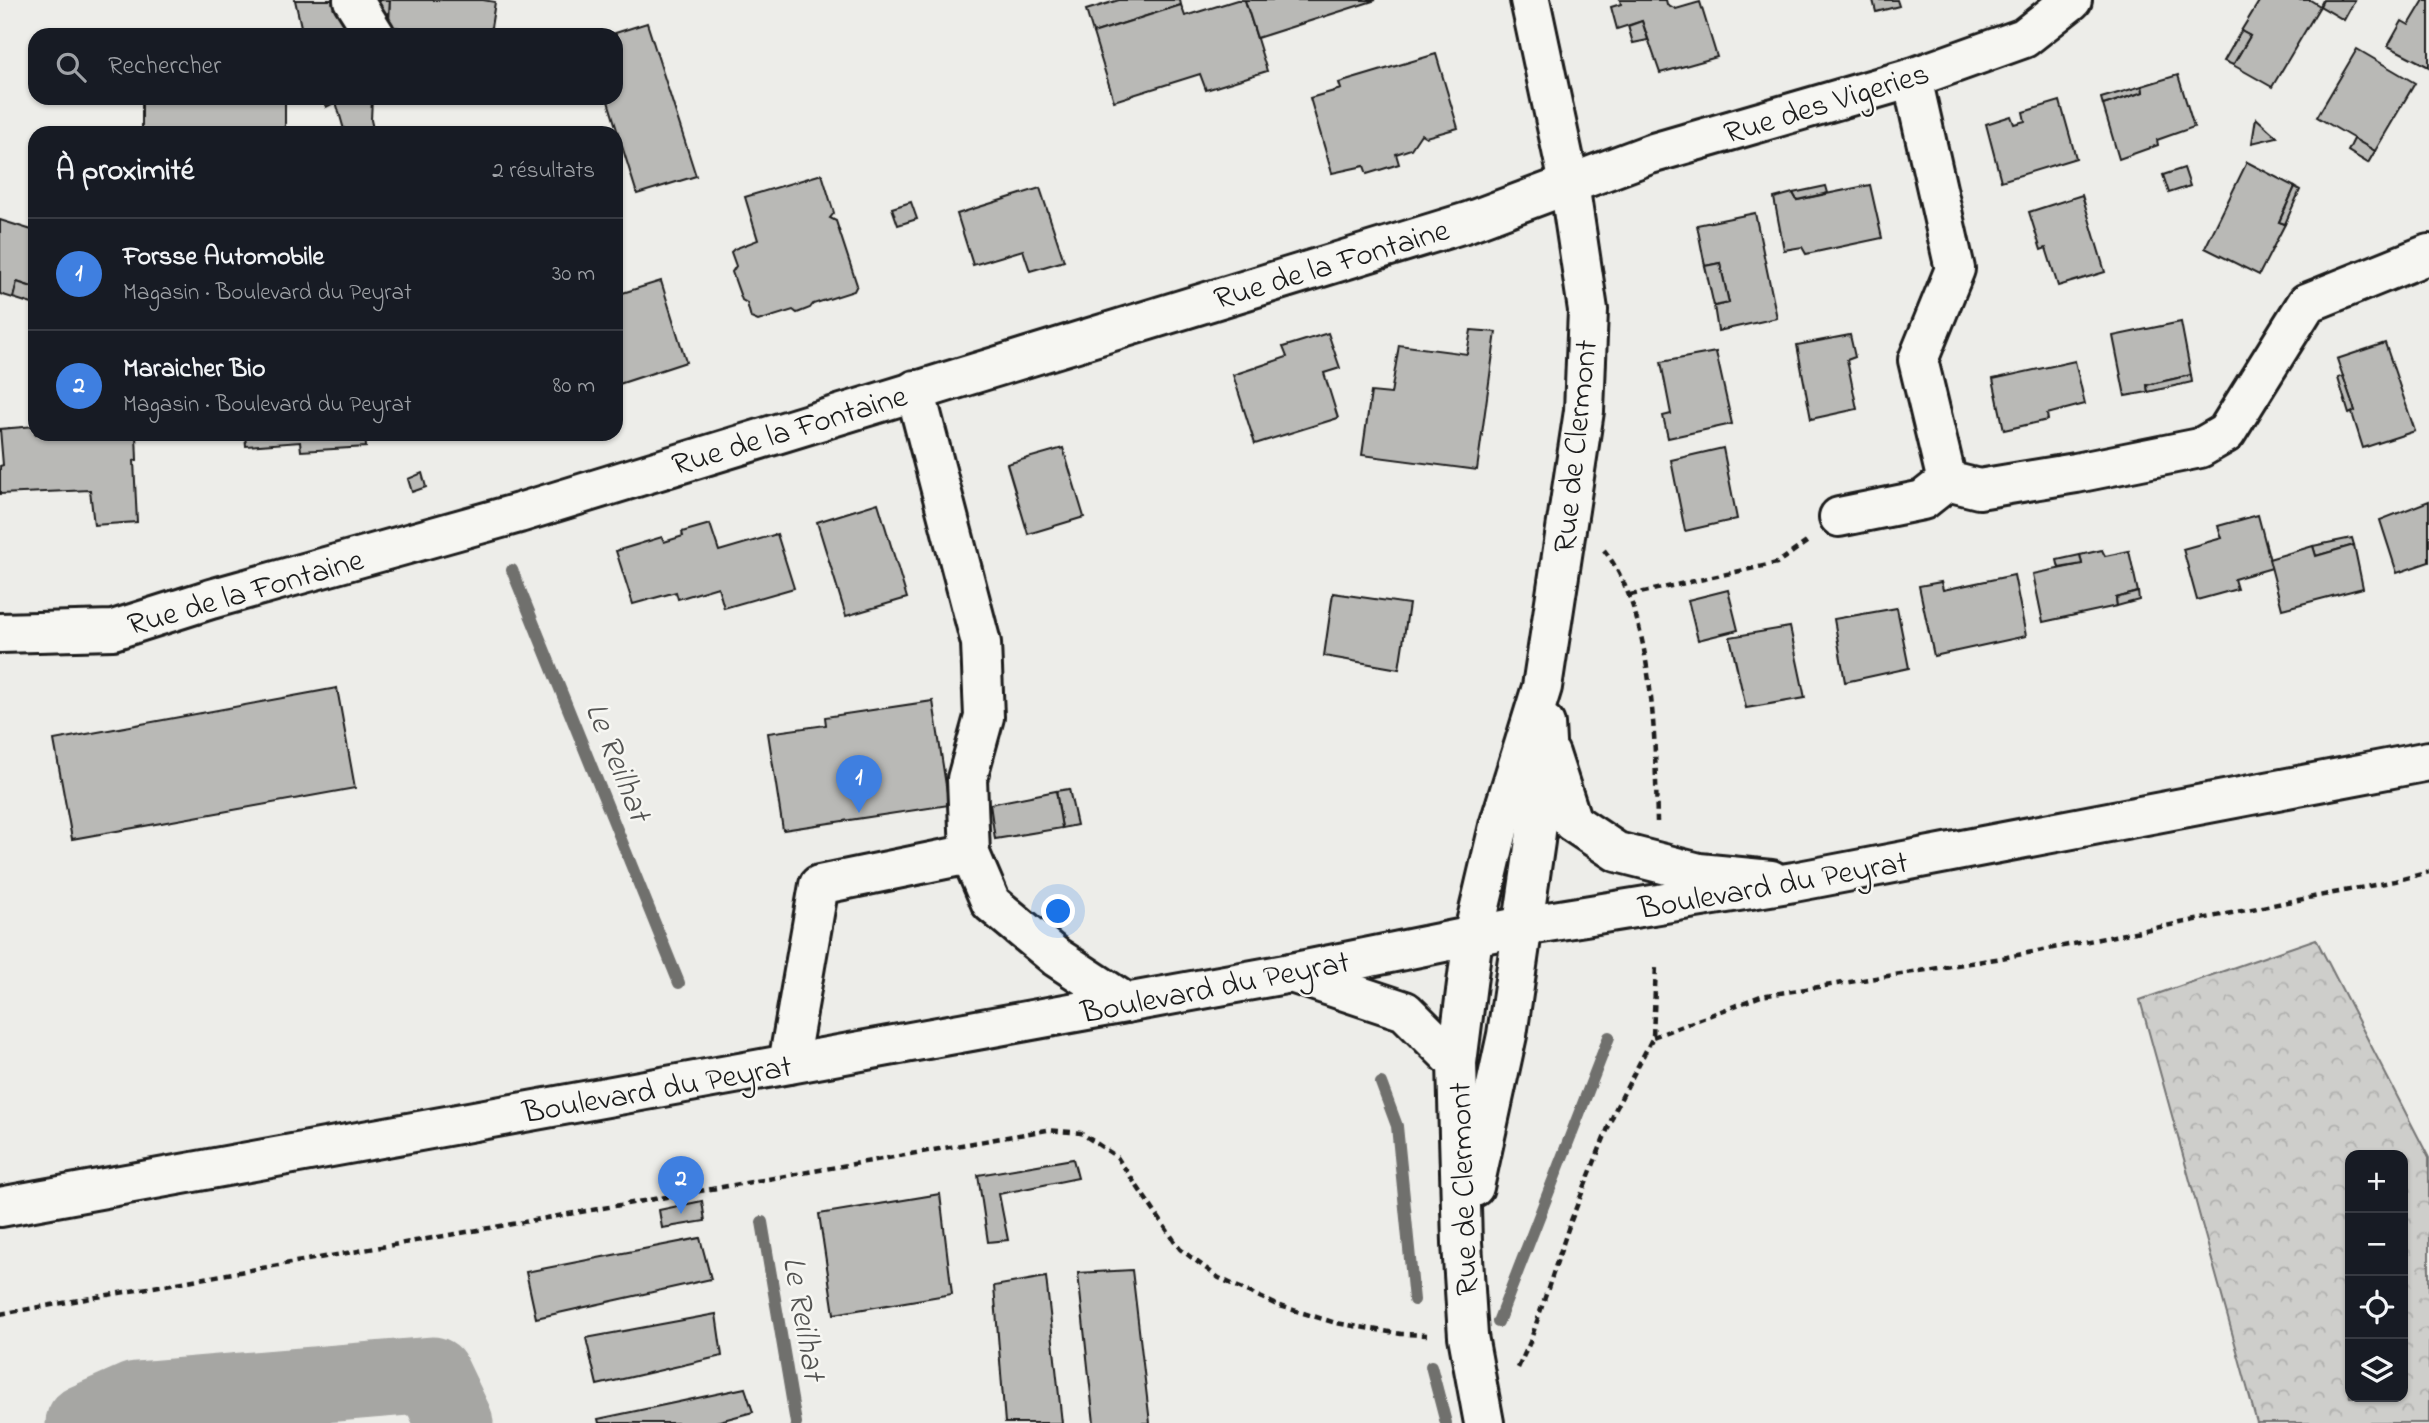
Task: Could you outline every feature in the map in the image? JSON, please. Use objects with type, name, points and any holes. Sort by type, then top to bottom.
[{"type":"street","points":[[352,0],[370,28]]},
{"type":"street","name":"Rue de Clermont","points":[[1484,1423],[1468,1336],[1462,1243],[1457,1063],[1473,936],[1499,826],[1542,687],[1584,411],[1588,310],[1569,183],[1530,0]]},
{"type":"street","name":"Rue des Vigeries","points":[[1569,183],[1650,154],[1912,78],[2024,38],[2072,0]]},
{"type":"street","points":[[1912,78],[1955,269],[1918,360],[1947,481]]},
{"type":"street","name":"Rue de la Fontaine","points":[[0,633],[113,629],[519,513],[1468,222],[1569,183]]},
{"type":"street","points":[[1947,481],[1979,489],[2200,448],[2226,433],[2307,303],[2429,254]]},
{"type":"street","points":[[915,390],[981,643],[984,717],[967,779],[970,854],[991,903],[1056,957],[1126,1003]]},
{"type":"street","points":[[1839,517],[1923,500],[1947,481]]},
{"type":"street","name":"Rue de Clermont","points":[[1462,1243],[1507,1035],[1523,926],[1546,742],[1542,687]]},
{"type":"street","name":"Rue de Clermont","points":[[1546,742],[1572,822],[1618,852],[1699,873],[1794,882]]},
{"type":"street","name":"Boulevard du Peyrat","points":[[0,1207],[1291,973],[1523,926],[1794,882],[2429,761]]},
{"type":"street","points":[[788,1064],[819,885],[970,854]]},
{"type":"street","name":"Rue de Clermont","points":[[1291,973],[1405,1011],[1457,1063]]},
{"type":"path","points":[[1570,506],[1612,559],[1630,595],[1647,671],[1655,758],[1657,823]]},
{"type":"path","points":[[1630,595],[1777,564],[1839,517]]},
{"type":"path","points":[[1653,1037],[1761,996],[2002,958],[2382,884],[2429,872]]},
{"type":"path","points":[[1514,1377],[1530,1342],[1570,1223],[1616,1108],[1653,1037],[1656,965]]},
{"type":"path","points":[[0,1314],[1047,1130],[1081,1133],[1117,1157],[1180,1249],[1219,1278],[1277,1305],[1336,1323],[1401,1334],[1468,1336]]},
{"type":"green space","points":[[2316,939],[2429,1158],[2429,1423],[2257,1423],[2140,1000]]},
{"type":"building","points":[[295,0],[339,0],[353,28],[301,28]]},
{"type":"building","points":[[366,0],[390,0],[389,16]]},
{"type":"building","points":[[390,0],[495,2],[491,28],[389,26]]},
{"type":"building","points":[[1119,0],[1180,0],[1181,5],[1093,33],[1086,10]]},
{"type":"building","points":[[1245,0],[1267,71],[1206,90],[1200,74],[1114,101],[1093,33],[1181,5],[1185,16]]},
{"type":"building","points":[[1245,0],[1376,0],[1257,38]]},
{"type":"building","points":[[1620,0],[1666,0],[1667,4],[1676,9],[1700,2],[1717,57],[1660,73],[1642,21],[1617,29],[1611,7],[1621,4]]},
{"type":"building","points":[[1873,0],[1897,0],[1899,6],[1876,12]]},
{"type":"building","points":[[2260,0],[2310,0],[2320,6],[2272,87],[2233,65],[2250,36],[2241,31]]},
{"type":"building","points":[[2323,0],[2355,0],[2344,20],[2320,6]]},
{"type":"building","points":[[2424,0],[2429,0],[2429,67],[2388,46],[2402,21],[2409,25]]},
{"type":"building","points":[[1642,21],[1648,40],[1633,43],[1628,26]]},
{"type":"building","points":[[647,23],[696,176],[637,194],[623,149],[623,126],[616,126],[609,105],[623,105],[623,31]]},
{"type":"building","points":[[2241,31],[2250,36],[2233,65],[2224,61]]},
{"type":"building","points":[[2357,49],[2415,83],[2375,151],[2317,117]]},
{"type":"building","points":[[1436,54],[1458,128],[1426,137],[1421,134],[1411,149],[1396,154],[1399,164],[1367,174],[1364,166],[1332,173],[1310,98],[1341,89],[1339,83]]},
{"type":"building","points":[[2178,75],[2194,127],[2157,140],[2158,145],[2119,159],[2103,105],[2143,92],[2142,86]]},
{"type":"building","points":[[2142,86],[2143,92],[2103,105],[2101,98]]},
{"type":"building","points":[[2060,101],[2076,158],[2001,181],[1986,124],[2011,116],[2014,124],[2025,121],[2023,112]]},
{"type":"building","points":[[142,105],[285,105],[285,126],[142,126]]},
{"type":"building","points":[[337,105],[372,105],[372,126],[343,126]]},
{"type":"building","points":[[2256,118],[2277,137],[2252,143]]},
{"type":"building","points":[[2354,139],[2375,151],[2368,163],[2348,151]]},
{"type":"building","points":[[2247,162],[2295,187],[2279,222],[2285,224],[2259,275],[2205,248]]},
{"type":"building","points":[[2184,168],[2190,186],[2169,193],[2163,175]]},
{"type":"building","points":[[822,174],[834,213],[830,218],[836,221],[857,285],[854,291],[813,304],[797,313],[793,310],[758,321],[751,318],[732,272],[736,266],[731,252],[758,240],[745,197]]},
{"type":"building","points":[[1870,185],[1882,238],[1806,254],[1802,247],[1784,250],[1774,198],[1793,193],[1797,200]]},
{"type":"building","points":[[1826,186],[1828,193],[1797,200],[1793,193]]},
{"type":"building","points":[[2295,187],[2300,190],[2285,224],[2279,222]]},
{"type":"building","points":[[1040,188],[1064,261],[1030,271],[1023,250],[973,265],[957,214]]},
{"type":"building","points":[[2082,195],[2105,272],[2058,286],[2046,248],[2041,250],[2029,212]]},
{"type":"building","points":[[911,202],[917,219],[898,225],[892,208]]},
{"type":"building","points":[[1755,213],[1777,318],[1718,331],[1714,306],[1729,303],[1720,263],[1705,266],[1697,225]]},
{"type":"building","points":[[0,220],[28,229],[28,286],[17,282],[13,298],[0,294]]},
{"type":"building","points":[[1720,263],[1729,303],[1714,306],[1705,266]]},
{"type":"building","points":[[661,281],[686,362],[623,383],[623,293]]},
{"type":"building","points":[[17,282],[28,286],[28,303],[13,298]]},
{"type":"building","points":[[2181,322],[2191,375],[2147,385],[2148,392],[2125,396],[2113,336]]},
{"type":"building","points":[[1471,330],[1496,332],[1477,470],[1362,455],[1371,392],[1391,394],[1399,345],[1467,354]]},
{"type":"building","points":[[1328,333],[1340,368],[1324,373],[1338,418],[1255,444],[1233,375],[1287,357],[1283,347]]},
{"type":"building","points":[[1850,335],[1855,357],[1847,360],[1857,409],[1811,419],[1797,345]]},
{"type":"building","points":[[2385,343],[2415,431],[2363,448],[2352,413],[2355,411],[2337,359]]},
{"type":"building","points":[[1716,352],[1732,424],[1668,438],[1663,416],[1671,414],[1661,362]]},
{"type":"building","points":[[2075,361],[2085,404],[2047,414],[2048,420],[2004,430],[1993,379]]},
{"type":"building","points":[[2191,375],[2192,382],[2148,392],[2147,385]]},
{"type":"building","points":[[2343,376],[2355,411],[2349,414],[2338,378]]},
{"type":"building","points":[[28,427],[28,441],[136,441],[137,460],[134,461],[137,522],[94,525],[90,490],[0,494],[0,466],[3,465],[0,429]]},
{"type":"building","points":[[246,441],[366,441],[366,447],[301,451],[300,442],[246,446]]},
{"type":"building","points":[[1063,448],[1084,517],[1028,534],[1007,464]]},
{"type":"building","points":[[1723,448],[1737,519],[1685,531],[1671,460]]},
{"type":"building","points":[[422,473],[426,487],[412,492],[408,479]]},
{"type":"building","points":[[2429,501],[2429,562],[2397,573],[2380,520]]},
{"type":"building","points":[[878,503],[907,598],[846,616],[817,522]]},
{"type":"building","points":[[2258,515],[2272,568],[2234,579],[2237,589],[2197,600],[2183,549],[2222,538],[2218,526]]},
{"type":"building","points":[[710,524],[719,551],[777,534],[794,588],[724,608],[718,587],[678,599],[676,592],[633,604],[616,551],[662,537],[664,542],[683,536],[682,532]]},
{"type":"building","points":[[2352,538],[2354,545],[2316,556],[2313,546]]},
{"type":"building","points":[[2354,545],[2363,588],[2282,609],[2269,559],[2313,546],[2316,556]]},
{"type":"building","points":[[2102,550],[2105,556],[2129,551],[2138,592],[2116,598],[2117,606],[2043,622],[2033,574],[2082,564],[2080,555]]},
{"type":"building","points":[[2080,555],[2082,564],[2059,568],[2057,560]]},
{"type":"building","points":[[2014,575],[2026,636],[1934,656],[1919,586],[1941,582],[1943,590]]},
{"type":"building","points":[[1728,590],[1738,630],[1698,640],[1688,600]]},
{"type":"building","points":[[2138,592],[2139,600],[2117,606],[2116,598]]},
{"type":"building","points":[[1333,593],[1409,604],[1399,669],[1324,656]]},
{"type":"building","points":[[1897,608],[1909,668],[1845,682],[1834,619]]},
{"type":"building","points":[[1790,627],[1805,698],[1746,708],[1730,637]]},
{"type":"building","points":[[337,688],[355,788],[72,839],[54,740]]},
{"type":"building","points":[[933,701],[949,805],[783,830],[768,733],[826,725],[825,717]]},
{"type":"building","points":[[1069,789],[1077,825],[1062,828],[1056,791]]},
{"type":"building","points":[[1056,791],[1062,828],[995,839],[990,804]]},
{"type":"building","points":[[1073,1159],[1078,1178],[999,1194],[1008,1240],[988,1242],[978,1175]]},
{"type":"building","points":[[940,1194],[952,1294],[834,1314],[819,1214]]},
{"type":"building","points":[[702,1201],[705,1221],[662,1228],[659,1210]]},
{"type":"building","points":[[700,1238],[711,1279],[536,1318],[526,1272]]},
{"type":"building","points":[[1132,1270],[1150,1423],[1094,1423],[1078,1273]]},
{"type":"building","points":[[1046,1277],[1062,1423],[1005,1423],[994,1286]]},
{"type":"building","points":[[716,1314],[722,1356],[597,1385],[586,1338]]},
{"type":"building","points":[[745,1388],[753,1412],[712,1423],[599,1423],[598,1419]]},
{"type":"waterway","name":"Le Reilhat","points":[[512,570],[679,983]]},
{"type":"waterway","points":[[1498,1322],[1609,1037]]},
{"type":"waterway","points":[[1381,1083],[1397,1126],[1414,1300]]},
{"type":"waterway","name":"Le Reilhat","points":[[762,1222],[796,1423]]},
{"type":"waterway","points":[[1431,1366],[1446,1423]]},
{"type":"waterway","points":[[84,1423],[136,1400],[432,1375],[455,1423]]},
{"type":"place","name":"Forsse Automobile","points":[[859,813]]},
{"type":"place","name":"Maraicher Bio","points":[[681,1214]]}]
